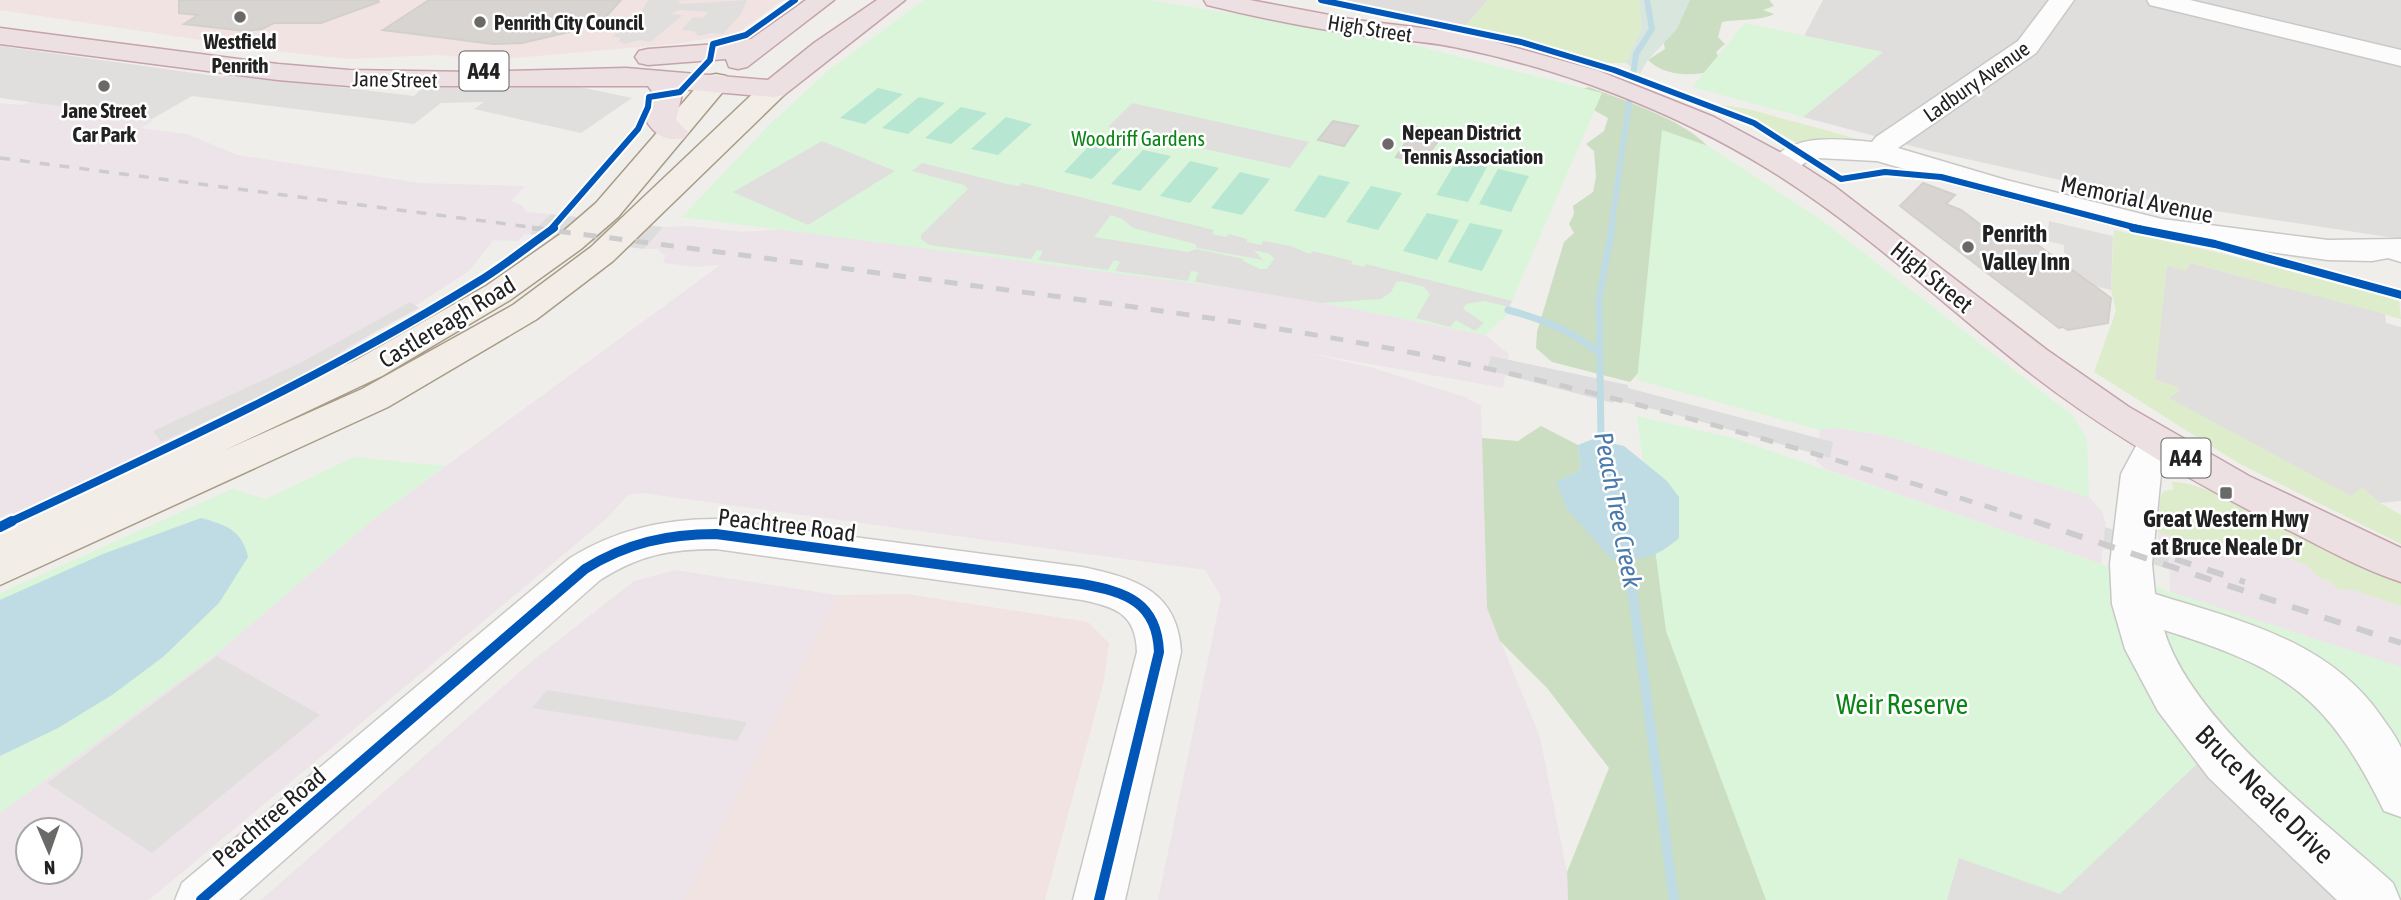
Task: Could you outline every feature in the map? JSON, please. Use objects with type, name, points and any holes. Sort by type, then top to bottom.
[{"type":"highway","name":"Castlereagh Road","points":[[722,77],[756,46],[822,0]]},
{"type":"highway","name":"Castlereagh Road","points":[[785,79],[893,0]]},
{"type":"highway","name":"High Street","points":[[1216,0],[1417,36],[1442,37],[1533,59],[1649,98],[1734,138],[1783,165],[1845,207],[2030,355],[2157,442],[2265,501],[2401,566]]},
{"type":"highway","name":"High Street","points":[[1295,0],[1432,31],[1442,37]]},
{"type":"highway","name":"Jane Street","points":[[0,21],[341,69],[448,72],[584,65],[666,66],[722,77]]},
{"type":"highway","name":"Jane Street","points":[[0,36],[278,72],[349,78],[785,79]]},
{"type":"highway","name":"A44","points":[[584,65],[732,51],[756,46]]},
{"type":"highway","points":[[653,77],[664,85],[668,94],[660,122],[674,132]]},
{"type":"main road","name":"Castlereagh Road","points":[[0,540],[369,368],[457,319],[529,272],[607,210],[722,77]]},
{"type":"main road","name":"Castlereagh Road","points":[[0,569],[375,398],[524,312],[609,247],[785,79]]},
{"type":"street","name":"Ladbury Avenue","points":[[1880,152],[1886,143],[2026,47],[2062,0]]},
{"type":"street","points":[[2159,0],[2401,58]]},
{"type":"street","name":"Memorial Avenue","points":[[1783,165],[1818,164],[1880,152],[1996,187],[2162,228],[2342,251],[2372,251],[2398,246]]},
{"type":"street","name":"Bruce Neale Drive","points":[[2157,442],[2141,474],[2131,564],[2134,604],[2147,649],[2174,698],[2199,731],[2247,784],[2374,900]]},
{"type":"street","name":"Peachtree Road","points":[[201,900],[585,569],[631,543],[687,533],[1086,584],[1121,594],[1142,606],[1154,618],[1160,635],[1159,652],[1099,900]]},
{"type":"street","points":[[2134,604],[2261,646],[2312,674],[2344,704],[2357,721],[2401,796]]},
{"type":"shaded area","points":[[0,0],[783,0],[736,34],[675,44],[491,60],[438,55],[349,59],[274,51],[0,10]]},
{"type":"shaded area","points":[[648,0],[688,0],[676,1],[682,4],[747,0],[741,14],[723,34],[699,36],[693,31],[682,30],[693,17],[704,18],[708,12],[679,10],[671,14],[683,15],[650,42],[640,40],[624,44],[619,41],[620,38],[612,36],[636,21]]},
{"type":"shaded area","points":[[1344,0],[1488,0],[1464,27]]},
{"type":"shaded area","points":[[1639,0],[1690,0],[1677,29],[1647,61],[1640,74],[1626,63],[1641,29]]},
{"type":"shaded area","points":[[1823,0],[2401,0],[2401,239],[2163,203],[1931,151],[1803,117],[1882,52],[1804,36]]},
{"type":"shaded area","points":[[0,46],[223,77],[228,74],[414,96],[422,88],[570,85],[632,98],[581,133],[474,109],[484,102],[441,103],[414,124],[192,96],[152,119],[0,98]]},
{"type":"shaded area","points":[[30,102],[154,120],[142,128],[187,134],[238,155],[420,183],[525,186],[511,201],[522,205],[526,212],[551,214],[530,234],[524,235],[518,241],[479,240],[493,241],[469,271],[312,373],[217,415],[148,455],[0,524],[0,103],[20,105]]},
{"type":"shaded area","points":[[1132,103],[1309,142],[1290,168],[1108,127]]},
{"type":"shaded area","points":[[822,141],[895,171],[808,225],[733,192]]},
{"type":"shaded area","points":[[922,163],[1007,184],[1019,186],[1022,183],[1214,230],[1212,234],[1226,237],[1229,234],[1261,245],[1263,241],[1291,246],[1310,254],[1313,251],[1353,261],[1351,264],[1364,267],[1366,264],[1512,301],[1509,307],[1484,301],[1466,304],[1463,309],[1484,323],[1475,331],[1456,320],[1450,327],[1416,318],[1430,294],[1424,287],[1402,281],[1396,282],[1391,292],[1381,299],[1321,303],[1195,282],[1198,272],[1191,271],[1188,281],[1115,271],[1120,262],[1114,260],[1108,270],[1038,260],[1043,251],[1037,250],[1031,259],[929,245],[921,239],[921,235],[968,189],[964,185],[912,171]],"holes":[[[1111,215],[1122,219],[1133,228],[1195,244],[1197,248],[1263,260],[1254,250],[1270,254],[1274,259],[1267,269],[1260,269],[1243,261],[1244,259],[1196,249],[1188,252],[1094,237]]]},
{"type":"shaded area","points":[[2049,221],[2113,236],[2111,290],[2066,279],[2067,255],[2064,253],[2064,245],[2047,241]]},
{"type":"shaded area","points":[[691,226],[743,232],[784,229],[1284,295],[1485,335],[1509,354],[1503,388],[1309,353],[1373,368],[1465,397],[1481,406],[1487,608],[1540,737],[1567,872],[1568,900],[1158,900],[1221,597],[1205,570],[642,493],[628,495],[606,519],[149,900],[0,900],[0,813],[219,652],[375,518],[720,265],[696,267],[663,263],[665,256],[658,249],[644,249],[663,227]]},
{"type":"shaded area","points":[[2190,263],[2385,314],[2386,323],[2401,327],[2401,501],[2380,503],[2362,487],[2351,496],[2169,398],[2179,391],[2177,387],[2155,380],[2167,266],[2186,271]]},
{"type":"shaded area","points":[[410,302],[419,308],[353,344],[302,378],[161,442],[153,431],[300,363]]},
{"type":"shaded area","points":[[1837,428],[1883,435],[2089,497],[2102,511],[2106,524],[2101,564],[1825,469],[1816,461],[1820,430]]},
{"type":"shaded area","points":[[2158,532],[2181,539],[2260,547],[2308,566],[2318,577],[2331,582],[2337,589],[2354,590],[2401,606],[2401,667],[2170,592],[2169,546],[2158,542]]},
{"type":"shaded area","points":[[675,570],[837,595],[685,900],[261,900],[532,661],[634,581]]},
{"type":"shaded area","points":[[907,594],[1088,622],[1109,643],[1104,681],[1045,900],[685,900],[837,595]]},
{"type":"shaded area","points":[[217,656],[320,715],[152,853],[47,783]]},
{"type":"shaded area","points":[[547,690],[747,722],[737,741],[532,708]]},
{"type":"shaded area","points":[[2198,763],[2348,900],[1947,900],[1959,858],[2060,894]]},
{"type":"green space","name":"Woodriff Gardens","points":[[924,0],[1150,0],[1394,40],[1602,93],[1505,317],[1485,335],[1284,295],[682,217],[769,125],[829,70]]},
{"type":"green space","points":[[1488,0],[1639,0],[1641,29],[1626,63],[1605,63],[1464,27]]},
{"type":"green space","points":[[1655,0],[1769,0],[1774,6],[1763,10],[1774,14],[1756,19],[1722,22],[1718,37],[1725,44],[1716,52],[1721,62],[1714,71],[1680,74],[1663,70],[1648,60],[1665,49]]},
{"type":"green space","points":[[1745,23],[1883,52],[1803,117],[1692,87]]},
{"type":"green space","points":[[1589,87],[1677,124],[1706,145],[1714,156],[1641,370],[1630,382],[1552,362],[1536,348],[1537,332],[1564,242],[1574,233],[1569,224],[1574,214],[1573,206],[1593,192],[1596,177],[1594,151],[1586,144],[1604,131],[1608,118],[1581,103],[1578,90]]},
{"type":"green space","points":[[878,88],[903,94],[865,124],[840,118]]},
{"type":"green space","points":[[919,97],[945,103],[908,134],[882,128]]},
{"type":"green space","points":[[1716,104],[1748,109],[1865,141],[1795,142],[1757,121]]},
{"type":"green space","points":[[961,107],[987,113],[951,144],[925,138]]},
{"type":"green space","points":[[1006,117],[1032,124],[998,155],[971,149]]},
{"type":"green space","points":[[1662,130],[1708,146],[1820,219],[2073,416],[2087,439],[2089,497],[1883,435],[1837,428],[1820,430],[1637,380]]},
{"type":"green space","points":[[1096,139],[1124,146],[1092,179],[1064,172]]},
{"type":"green space","points":[[1143,150],[1171,156],[1140,191],[1111,184]]},
{"type":"green space","points":[[1457,160],[1487,167],[1468,202],[1436,195]]},
{"type":"green space","points":[[1190,161],[1219,168],[1190,203],[1160,196]]},
{"type":"green space","points":[[1498,169],[1529,176],[1511,212],[1479,204]]},
{"type":"green space","points":[[1240,172],[1270,179],[1242,215],[1211,208]]},
{"type":"green space","points":[[1319,175],[1350,182],[1325,218],[1294,211]]},
{"type":"green space","points":[[1371,186],[1402,193],[1378,230],[1346,222]]},
{"type":"green space","points":[[1427,213],[1459,220],[1437,260],[1403,251]]},
{"type":"green space","points":[[1470,223],[1503,230],[1482,271],[1448,262]]},
{"type":"green space","points":[[2114,230],[2216,252],[2399,300],[2401,319],[2191,263],[2155,380],[2177,387],[2179,391],[2169,398],[2362,487],[2380,503],[2401,515],[2401,544],[2238,463],[2094,372],[2116,311],[2111,290]]},
{"type":"green space","name":"Weir Reserve","points":[[1637,416],[1733,438],[2101,564],[2170,592],[2401,667],[2401,900],[1766,900],[1666,631]]},
{"type":"green space","points":[[1541,426],[1578,445],[1581,470],[1557,482],[1611,559],[1667,549],[1812,900],[1568,900],[1567,872],[1609,768],[1547,688],[1500,641],[1487,608],[1482,438],[1518,441]]},
{"type":"green space","points":[[354,457],[445,466],[375,518],[219,652],[0,813],[0,593],[232,489],[266,499]]},
{"type":"green space","points":[[2172,482],[2211,491],[2304,539],[2401,582],[2401,606],[2354,590],[2337,589],[2331,582],[2318,577],[2308,566],[2260,547],[2181,539],[2158,532],[2160,497],[2164,491],[2173,490]]},
{"type":"water","points":[[1593,439],[1624,446],[1667,481],[1679,497],[1679,538],[1671,545],[1647,557],[1631,560],[1611,559],[1567,509],[1556,482],[1581,470],[1578,445]]},
{"type":"water","points":[[201,518],[232,530],[242,540],[248,557],[219,603],[163,657],[112,695],[58,728],[0,756],[0,600],[103,554]]},
{"type":"pier","points":[[551,214],[663,227],[644,249],[530,234]]},
{"type":"pier","points":[[1491,356],[1628,385],[1628,388],[1833,442],[1830,458],[1670,413],[1614,400],[1613,403],[1487,370]]},
{"type":"pier","points":[[2105,527],[2170,548],[2168,569],[2103,548]]},
{"type":"building","name":"Westfield Penrith","points":[[179,0],[379,2],[321,23],[274,23],[262,29],[245,31],[184,24],[198,15],[179,13]]},
{"type":"building","name":"Penrith City Council","points":[[429,0],[621,0],[602,21],[591,19],[569,32],[522,43],[493,44],[383,30]]},
{"type":"building","points":[[1333,121],[1358,126],[1344,146],[1318,140]]},
{"type":"building","points":[[1416,127],[1444,133],[1422,163],[1396,157]]},
{"type":"building","name":"Penrith Valley Inn","points":[[1923,183],[1955,195],[1946,204],[1961,210],[2001,240],[2024,235],[2111,298],[2108,323],[2068,330],[2059,328],[1900,206]]},
{"type":"waterway","name":"Peach Tree Creek","points":[[1611,229],[1636,54],[1652,29],[1647,0]]},
{"type":"waterway","name":"Peach Tree Creek","points":[[1600,354],[1599,299],[1612,228]]},
{"type":"waterway","points":[[1508,310],[1557,327],[1600,354]]},
{"type":"waterway","name":"Peach Tree Creek","points":[[1600,354],[1601,439],[1604,451]]},
{"type":"waterway","name":"Peach Tree Creek","points":[[1627,552],[1674,900]]},
{"type":"railway","points":[[0,158],[545,229]]},
{"type":"railway","points":[[532,228],[1143,308],[1383,347],[1594,393],[1817,454],[2039,523]]},
{"type":"railway","points":[[2034,521],[2401,643]]},
{"type":"railway","points":[[2175,559],[2245,582]]},
{"type":"cycle path","points":[[0,527],[131,466],[324,370],[478,282],[556,226],[638,129],[648,107],[649,97],[680,92],[710,60],[713,44],[746,35],[795,0]]},
{"type":"cycle path","points":[[1321,0],[1521,42],[1614,70],[1754,123],[1841,179],[1885,172],[1941,177],[2120,225],[2215,244],[2401,295]]},
{"type":"cycle path","points":[[201,900],[585,569],[617,551],[648,540],[680,535],[716,534],[1082,584],[1115,592],[1143,607],[1158,633],[1159,652],[1099,900]]},
{"type":"place","name":"Westfield Penrith","points":[[240,17]]},
{"type":"place","name":"Penrith City Council","points":[[480,22]]},
{"type":"place","name":"Jane Street Car Park","points":[[104,86]]},
{"type":"place","name":"Nepean District Tennis Association","points":[[1388,144]]},
{"type":"place","name":"Penrith Valley Inn","points":[[1968,247]]},
{"type":"place","name":"Great Western Hwy at Bruce Neale Dr","points":[[2226,493]]}]
